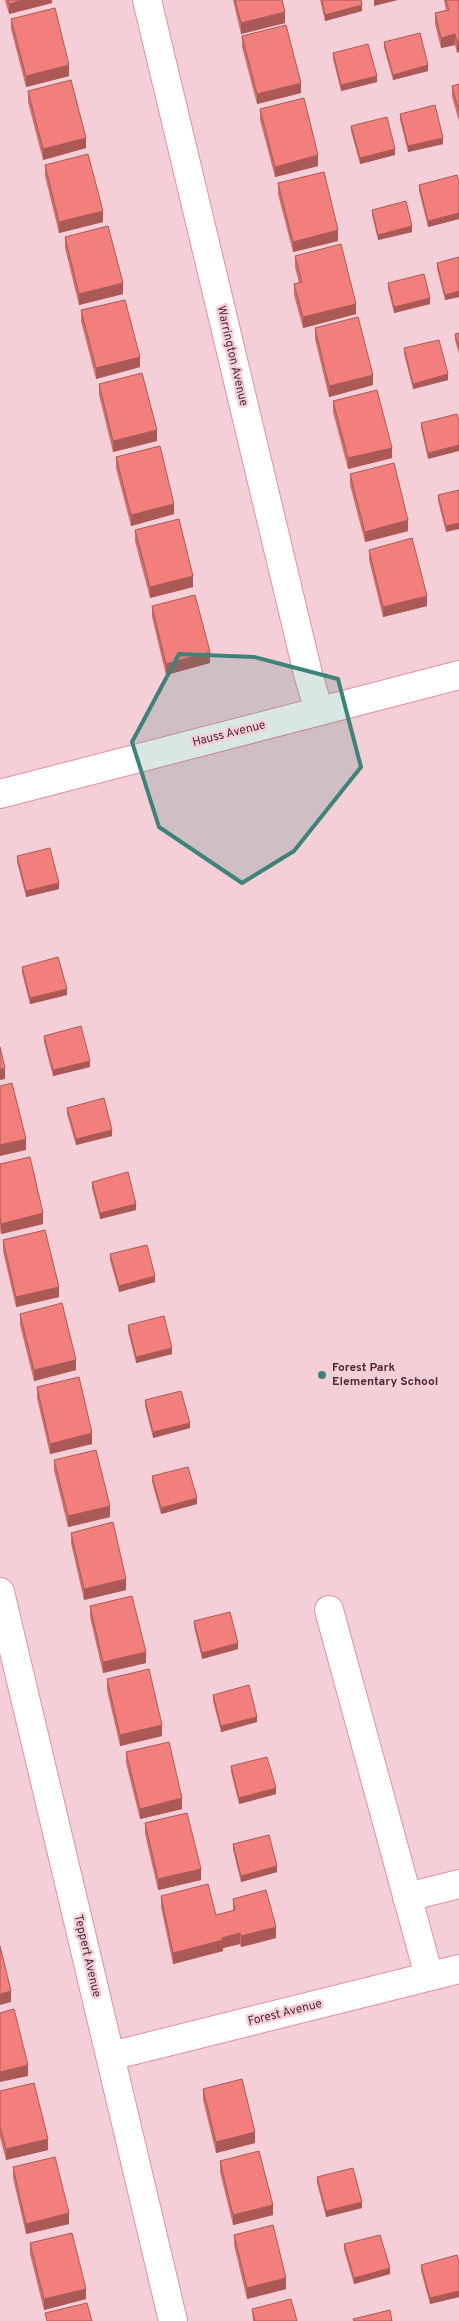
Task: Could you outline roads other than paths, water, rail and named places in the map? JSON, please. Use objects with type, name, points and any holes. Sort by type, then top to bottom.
[{"type":"street","name":"Warrington Avenue","points":[[147,0],[308,674],[319,711]]},
{"type":"street","name":"Hauss Avenue","points":[[0,794],[459,675]]},
{"type":"street","name":"Teppert Avenue","points":[[0,1592],[112,2056],[173,2321]]},
{"type":"street","points":[[329,1610],[429,1976]]},
{"type":"street","points":[[407,1897],[459,1884]]},
{"type":"street","name":"Forest Avenue","points":[[112,2056],[459,1969]]},
{"type":"place","name":"Forest Park Elementary School","points":[[322,1375]]}]
